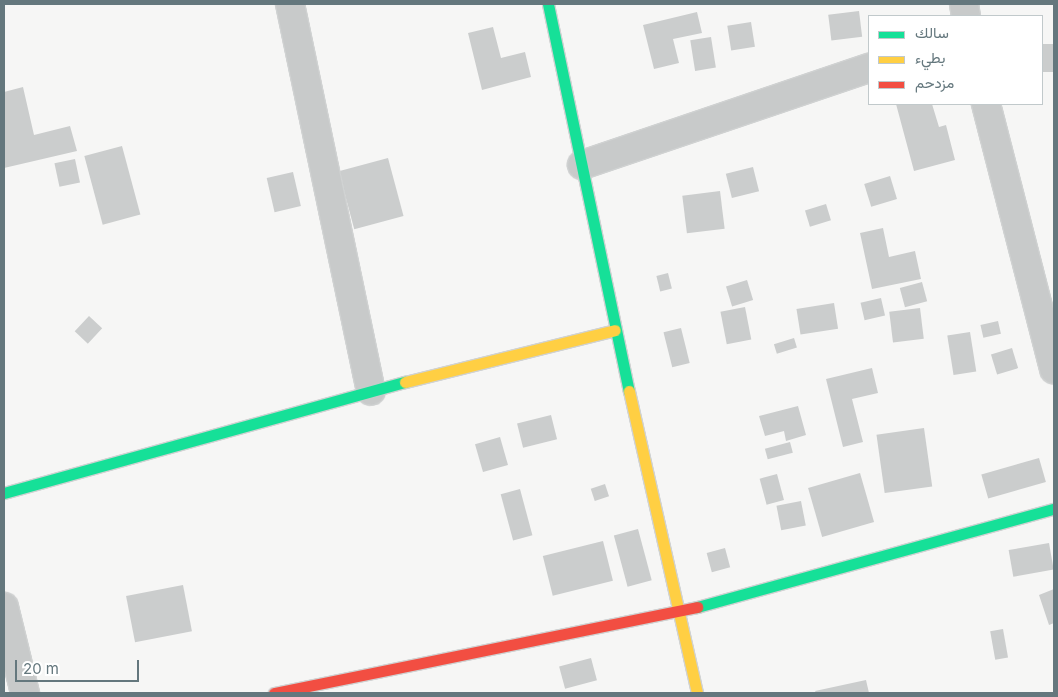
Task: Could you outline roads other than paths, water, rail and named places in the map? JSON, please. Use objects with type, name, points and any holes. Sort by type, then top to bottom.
[{"type":"street","points":[[290,4],[371,391]]},
{"type":"street","points":[[548,4],[615,330],[677,612],[697,693]]},
{"type":"street","points":[[582,165],[868,68]]},
{"type":"street","points":[[986,105],[1054,369]]},
{"type":"street","points":[[4,493],[371,391],[615,330]]},
{"type":"street","points":[[274,693],[677,612],[1054,509]]},
{"type":"street","points":[[4,607],[24,693]]}]
